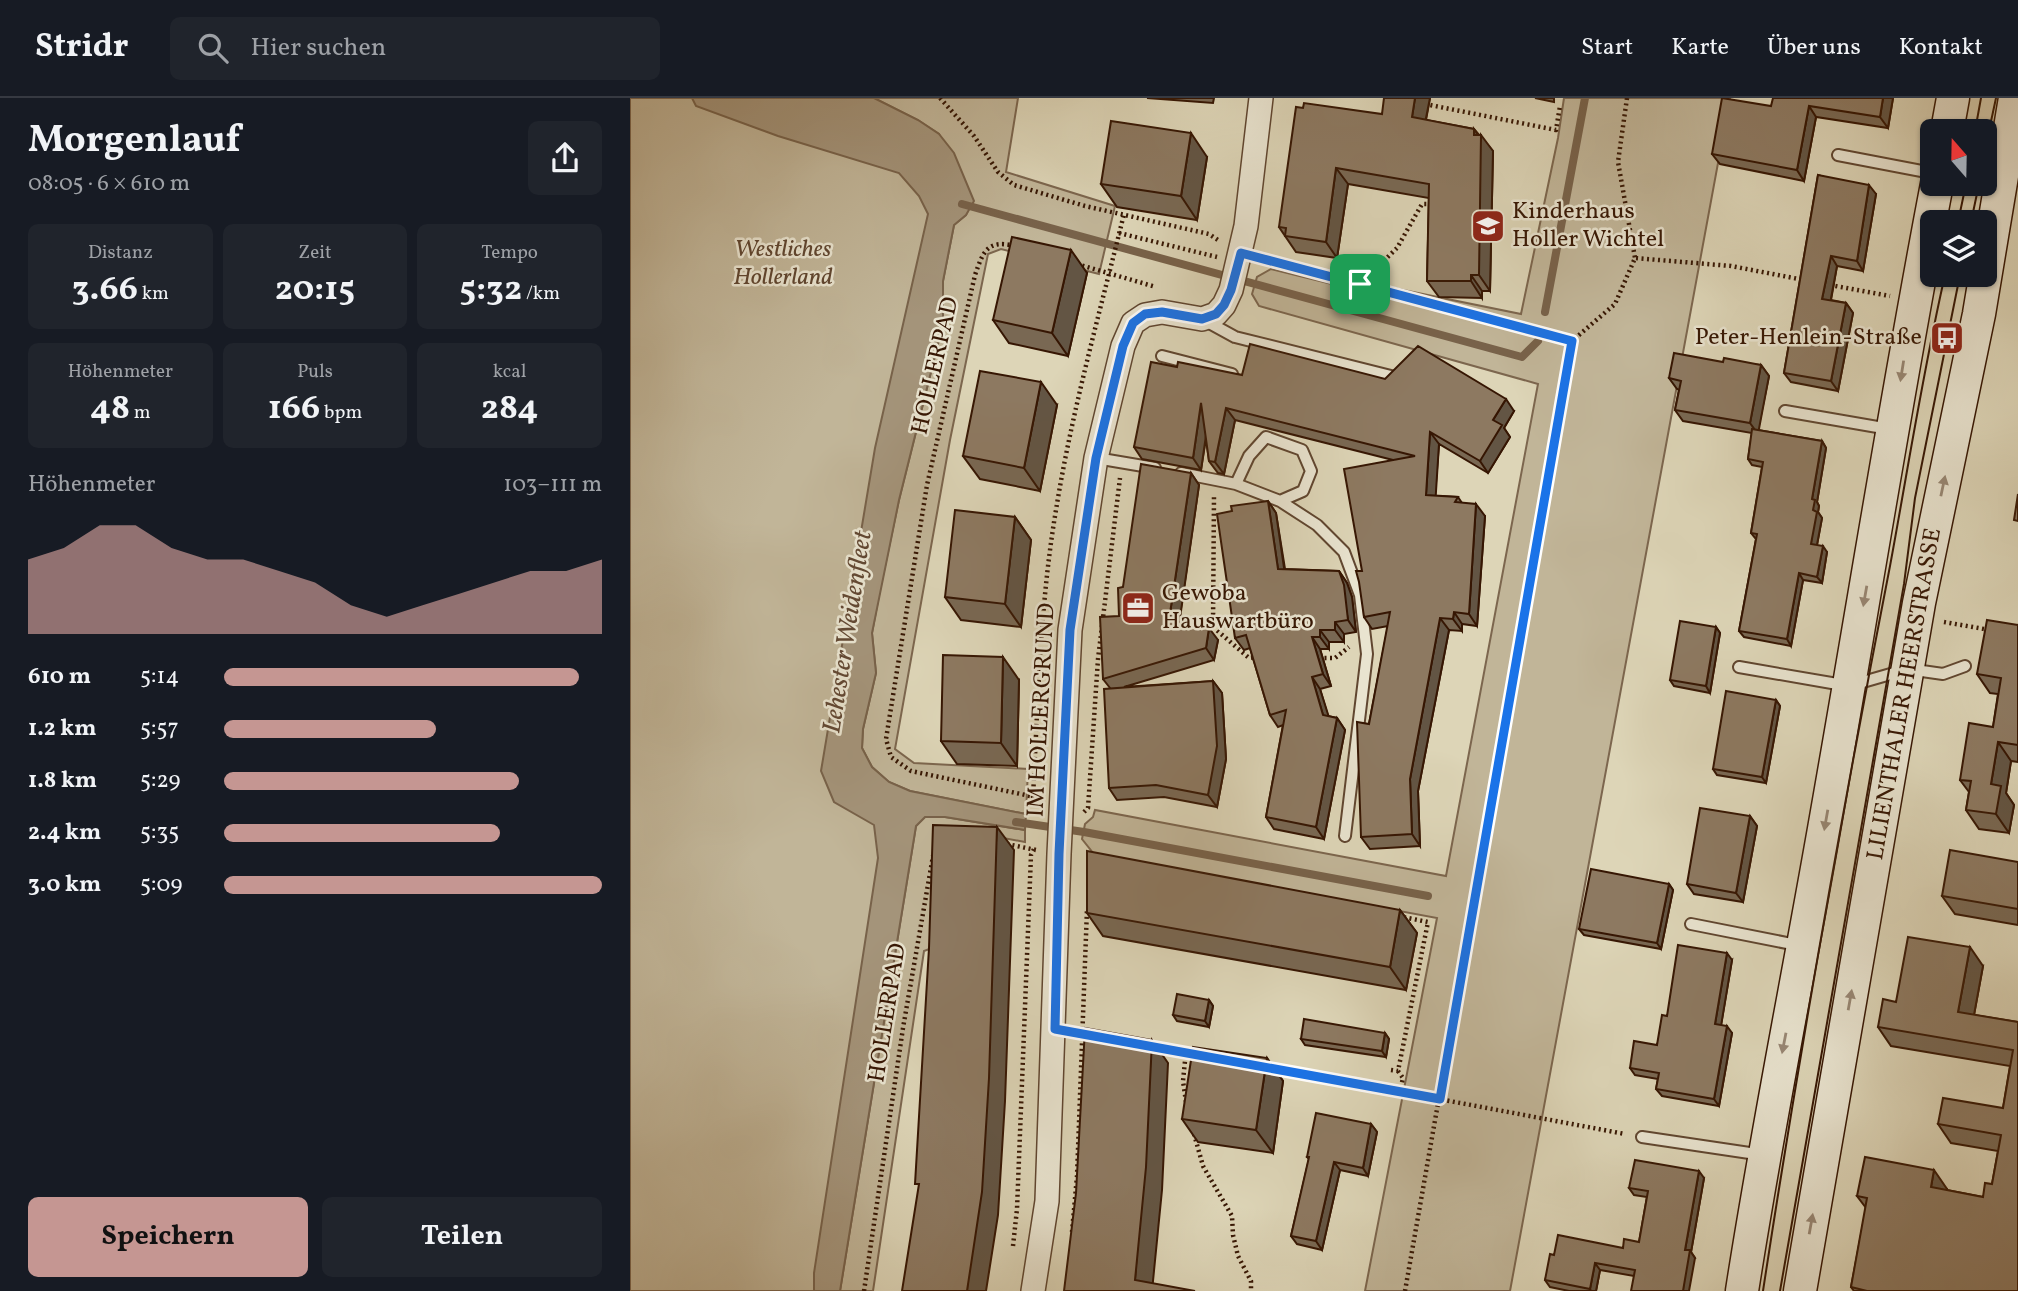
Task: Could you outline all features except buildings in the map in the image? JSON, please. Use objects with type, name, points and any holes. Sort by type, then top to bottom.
[{"type":"main road","points":[[1949,119],[1953,98]]},
{"type":"main road","name":"LILIENTHALER HEERSTRASSE","points":[[1800,1291],[1919,603],[1979,314],[2015,98]]},
{"type":"main road","points":[[1742,1291],[1763,1155],[1935,196]]},
{"type":"street","points":[[1202,319],[1216,314],[1231,290],[1246,226],[1261,98]]},
{"type":"street","name":"IM HOLLERGRUND","points":[[1033,1291],[1047,1201],[1070,630],[1096,458],[1123,346],[1133,323],[1145,314],[1162,312],[1202,319]]},
{"type":"lane","points":[[1839,155],[1920,171]]},
{"type":"lane","points":[[1202,319],[1251,348],[1395,377]]},
{"type":"lane","points":[[1162,356],[1244,377]]},
{"type":"lane","points":[[1785,411],[1893,430]]},
{"type":"lane","points":[[1236,484],[1249,456],[1266,437],[1302,450],[1311,471],[1303,491],[1280,501]]},
{"type":"lane","points":[[1096,458],[1162,470]]},
{"type":"lane","points":[[1175,472],[1236,484],[1280,501],[1317,525],[1344,552],[1360,595],[1367,654],[1345,836]]},
{"type":"lane","points":[[1739,667],[1849,686],[1908,668],[1943,674],[1965,666]]},
{"type":"lane","points":[[1691,924],[1802,946]]},
{"type":"lane","points":[[1642,1137],[1763,1155]]},
{"type":"path","points":[[940,98],[974,136],[998,172],[1014,185],[1209,234],[1239,259],[1360,284],[1572,341]]},
{"type":"path","points":[[1405,1291],[1572,341],[1615,304],[1635,258],[1618,162],[1627,98]]},
{"type":"path","points":[[1423,104],[1556,130],[1560,106]]},
{"type":"path","points":[[1360,284],[1397,248],[1422,204],[1441,204]]},
{"type":"path","points":[[1092,340],[1124,214]]},
{"type":"path","points":[[1119,234],[1209,255]]},
{"type":"path","name":"HOLLERPAD","points":[[1019,247],[992,246],[983,251],[975,275],[927,485],[886,739],[891,757],[911,771],[1033,797]]},
{"type":"path","points":[[1635,258],[1731,266],[1808,281]]},
{"type":"path","points":[[1073,263],[1107,274]]},
{"type":"path","points":[[1821,283],[1895,297]]},
{"type":"path","points":[[1088,808],[1098,659],[1122,462]]},
{"type":"path","points":[[1213,627],[1212,512],[1215,480]]},
{"type":"path","points":[[1164,620],[1213,627],[1249,658],[1266,657]]},
{"type":"path","points":[[1939,621],[1995,631]]},
{"type":"path","points":[[1311,658],[1335,658],[1353,644],[1365,642]]},
{"type":"path","points":[[1006,844],[1033,849],[1017,1209],[1012,1253]]},
{"type":"path","name":"HOLLERPAD","points":[[864,1291],[899,1054],[933,855]]},
{"type":"path","points":[[1071,1241],[1077,1177],[1088,897]]},
{"type":"path","points":[[1394,915],[1428,922],[1398,1071]]},
{"type":"path","points":[[1055,1029],[1096,1035]]},
{"type":"path","points":[[1147,1044],[1199,1054]]},
{"type":"path","points":[[1186,1051],[1183,1082],[1189,1114]]},
{"type":"path","points":[[1265,1066],[1642,1137]]},
{"type":"path","points":[[1391,1070],[1398,1071],[1403,1078],[1400,1091]]},
{"type":"path","points":[[1192,1126],[1203,1166],[1233,1216],[1233,1234],[1238,1256],[1251,1281],[1251,1291]]},
{"type":"green space","name":"Westliches Hollerland","points":[[630,98],[764,98],[907,129],[951,202],[846,754],[895,810],[829,1291],[630,1291]]},
{"type":"green space","points":[[874,98],[1018,98],[1006,172],[1115,206],[1099,274],[1001,249],[988,254],[950,440],[895,749],[914,763],[1028,769],[1026,814],[910,791],[889,782],[872,767],[862,748],[863,729],[876,673],[872,633],[880,590],[899,500],[943,324],[943,281],[954,225],[966,215],[970,206],[939,134]]},
{"type":"green space","points":[[1564,98],[1730,98],[1510,1291],[1365,1291],[1437,918],[1094,854],[1082,839],[1085,824],[1093,817],[1095,810],[1446,876],[1538,384],[1259,306],[1252,294],[1257,277],[1271,269],[1389,298],[1393,288],[1521,314]]},
{"type":"green space","points":[[925,817],[945,817],[1025,830],[1025,842],[955,829],[932,948],[924,951],[873,1291],[840,1291],[916,826]]},
{"type":"water","name":"Lehester Weidenfleet","points":[[692,98],[874,98],[939,134],[954,153],[974,201],[966,215],[954,225],[943,281],[943,324],[899,500],[872,633],[876,673],[863,729],[862,748],[872,767],[889,782],[910,791],[1026,814],[1025,830],[945,817],[925,817],[916,826],[840,1291],[814,1291],[814,1273],[878,858],[874,825],[834,802],[821,771],[875,448],[928,214],[919,196],[899,173],[778,136],[696,106]]},
{"type":"waterway","points":[[1545,312],[1585,98]]},
{"type":"waterway","points":[[962,204],[1522,357],[1538,341]]},
{"type":"waterway","points":[[1016,822],[1084,832],[1428,896]]},
{"type":"tram line","points":[[1977,119],[1981,98]]},
{"type":"tram line","points":[[1992,119],[1996,98]]},
{"type":"tram line","points":[[1961,210],[1963,196]]},
{"type":"tram line","points":[[1974,210],[1976,196]]},
{"type":"tram line","points":[[1763,1291],[1839,837],[1943,287]]},
{"type":"tram line","points":[[1780,1291],[1904,584],[1915,498],[1958,287]]},
{"type":"place","name":"Kinderhaus Holler Wichtel","points":[[1488,226]]},
{"type":"place","name":"Peter-Henlein-Straße","points":[[1947,338]]},
{"type":"place","name":"Gewoba Hauswartbüro","points":[[1138,608]]},
{"type":"route","points":[[1241,253],[1360,284],[1572,341],[1440,1099],[1055,1029],[1059,854],[1070,630],[1096,458],[1123,346],[1133,323],[1145,314],[1162,312],[1202,319],[1216,314],[1231,290],[1241,253]]}]
